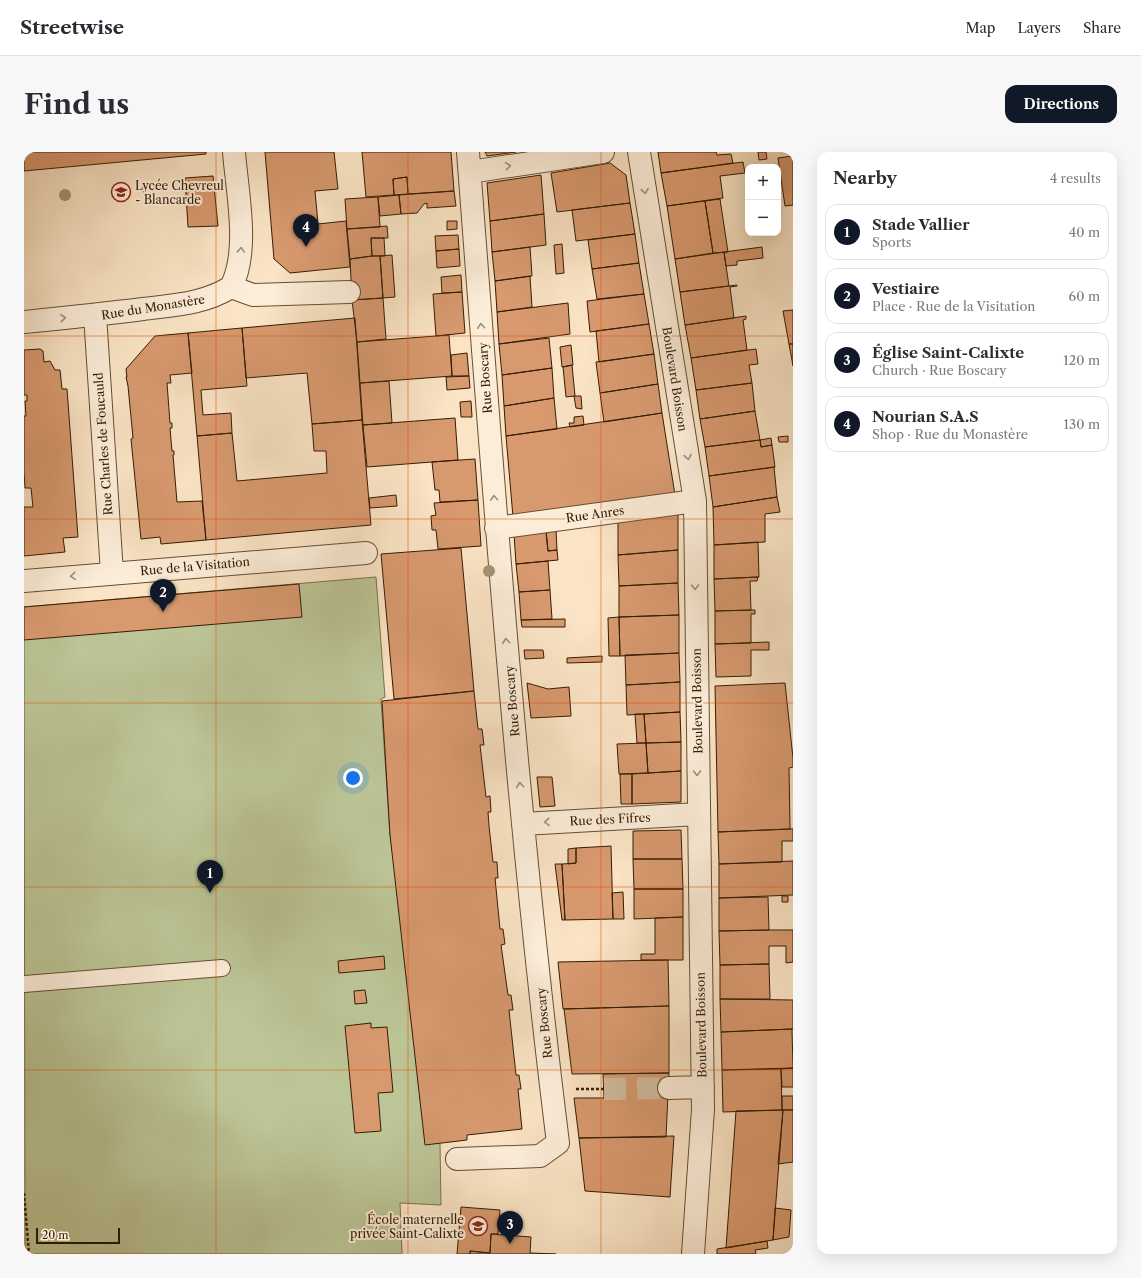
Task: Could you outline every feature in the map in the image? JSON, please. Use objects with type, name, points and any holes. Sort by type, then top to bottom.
[{"type":"street","points":[[234,152],[241,237],[240,263],[237,275],[231,287],[253,295],[349,292]]},
{"type":"street","points":[[469,162],[603,152]]},
{"type":"street","name":"Boulevard Boisson","points":[[639,152],[695,501],[703,1109],[693,1254]]},
{"type":"street","name":"Rue Boscary","points":[[457,1159],[540,1156],[558,1143],[523,824],[496,528],[469,162]]},
{"type":"street","name":"Rue du Monastère","points":[[24,322],[95,315],[200,301],[217,296],[231,287]]},
{"type":"street","name":"Rue Charles de Foucauld","points":[[95,315],[112,573]]},
{"type":"street","name":"Rue Anres","points":[[496,528],[695,501]]},
{"type":"street","name":"Rue de la Visitation","points":[[24,581],[366,552]]},
{"type":"street","name":"Rue des Fifres","points":[[523,824],[698,814]]},
{"type":"street","points":[[669,1088],[702,1087]]},
{"type":"lane","points":[[24,984],[222,968]]},
{"type":"path","points":[[24,1193],[29,1254]]},
{"type":"green space","points":[[376,577],[385,697],[381,699],[390,835],[440,1143],[441,1205],[400,1203],[402,1254],[25,1254],[24,607]]},
{"type":"building","points":[[24,152],[206,152],[206,154],[24,171]]},
{"type":"building","points":[[265,152],[334,152],[338,189],[315,191],[318,224],[346,221],[350,267],[290,273],[274,259]]},
{"type":"building","points":[[362,152],[451,152],[454,191],[408,194],[407,177],[393,179],[394,195],[366,197]]},
{"type":"building","points":[[485,152],[516,152],[487,156]]},
{"type":"building","points":[[658,152],[716,152],[717,155],[731,154],[733,163],[661,173]]},
{"type":"building","points":[[758,152],[766,152],[767,159],[759,160]]},
{"type":"building","points":[[793,156],[793,205],[785,206],[781,179],[781,164],[779,164],[778,158]]},
{"type":"building","points":[[743,162],[745,173],[720,176],[723,198],[667,206],[661,173]]},
{"type":"building","points":[[610,163],[626,175],[630,203],[557,212],[551,173]]},
{"type":"building","points":[[541,175],[544,214],[490,221],[487,183]]},
{"type":"building","points":[[213,176],[218,226],[188,227],[185,178]]},
{"type":"building","points":[[407,177],[408,194],[394,195],[393,179]]},
{"type":"building","points":[[454,191],[456,206],[427,208],[427,203],[424,204],[417,213],[401,214],[399,195]]},
{"type":"building","points":[[399,195],[401,214],[380,216],[378,197]]},
{"type":"building","points":[[378,197],[380,227],[347,229],[345,199]]},
{"type":"building","points":[[720,199],[728,252],[713,253],[705,201]]},
{"type":"building","points":[[705,201],[713,253],[675,259],[667,206]]},
{"type":"building","points":[[630,203],[635,234],[576,241],[572,210]]},
{"type":"building","points":[[544,214],[546,245],[492,252],[490,221]]},
{"type":"building","points":[[447,221],[457,221],[457,229],[447,230]]},
{"type":"building","points":[[387,226],[388,238],[371,238],[372,256],[350,259],[347,229]]},
{"type":"building","points":[[635,234],[639,263],[592,269],[588,240]]},
{"type":"building","points":[[458,235],[459,249],[436,251],[435,236]]},
{"type":"building","points":[[371,238],[384,238],[385,256],[372,256]]},
{"type":"building","points":[[562,244],[564,273],[556,274],[554,245]]},
{"type":"building","points":[[530,247],[532,276],[495,281],[492,252]]},
{"type":"building","points":[[762,247],[763,258],[737,261],[737,265],[726,266],[724,252]]},
{"type":"building","points":[[459,249],[460,266],[437,268],[436,251]]},
{"type":"building","points":[[724,252],[729,286],[680,292],[675,259]]},
{"type":"building","points":[[392,255],[395,297],[383,298],[380,256]]},
{"type":"building","points":[[380,256],[383,298],[352,300],[350,259]]},
{"type":"building","points":[[639,263],[644,294],[597,299],[592,269]]},
{"type":"building","points":[[461,275],[462,292],[442,293],[441,277]]},
{"type":"building","points":[[530,276],[532,307],[497,312],[495,281]]},
{"type":"building","points":[[737,285],[730,287],[734,318],[685,325],[680,292]]},
{"type":"building","points":[[462,292],[465,333],[436,336],[433,294]]},
{"type":"building","points":[[644,294],[649,324],[590,332],[587,301]]},
{"type":"building","points":[[383,298],[386,339],[357,342],[352,300]]},
{"type":"building","points":[[568,303],[570,334],[499,344],[497,312]]},
{"type":"building","points":[[793,310],[793,344],[789,344],[783,311]]},
{"type":"building","points":[[746,316],[746,319],[743,320],[747,350],[691,358],[685,325]]},
{"type":"building","points":[[355,318],[362,420],[312,424],[307,373],[246,378],[242,328]]},
{"type":"building","points":[[649,324],[654,354],[599,362],[596,331]]},
{"type":"building","points":[[242,328],[247,386],[201,390],[203,415],[231,413],[232,433],[197,436],[188,333]]},
{"type":"building","points":[[188,333],[192,373],[170,375],[171,383],[167,383],[170,423],[172,423],[172,428],[170,428],[172,451],[174,451],[173,455],[177,502],[202,501],[206,540],[161,544],[160,537],[141,539],[126,369],[155,336]]},
{"type":"building","points":[[449,335],[452,376],[360,383],[357,342]]},
{"type":"building","points":[[549,338],[552,368],[502,375],[499,344]]},
{"type":"building","points":[[789,344],[793,344],[793,366]]},
{"type":"building","points":[[571,345],[573,365],[562,367],[560,347]]},
{"type":"building","points":[[40,349],[43,351],[44,362],[50,361],[55,370],[60,370],[62,389],[67,389],[78,537],[63,538],[65,552],[24,556],[24,507],[33,507],[31,488],[25,488],[24,472],[24,416],[26,416],[25,401],[27,401],[27,395],[24,395],[24,350]]},
{"type":"building","points":[[756,349],[758,364],[749,365],[752,383],[696,390],[691,358]]},
{"type":"building","points":[[467,353],[469,376],[452,376],[451,355]]},
{"type":"building","points":[[654,354],[658,384],[600,393],[596,362]]},
{"type":"building","points":[[572,365],[575,396],[566,397],[563,367]]},
{"type":"building","points":[[552,368],[554,398],[504,406],[502,375]]},
{"type":"building","points":[[469,376],[470,388],[447,390],[446,377]]},
{"type":"building","points":[[389,381],[392,423],[363,425],[360,383]]},
{"type":"building","points":[[752,383],[755,411],[700,419],[696,390]]},
{"type":"building","points":[[658,384],[662,413],[604,422],[600,393]]},
{"type":"building","points":[[574,396],[581,396],[582,409],[576,408]]},
{"type":"building","points":[[554,398],[557,429],[506,436],[504,406]]},
{"type":"building","points":[[471,401],[472,417],[461,417],[460,402]]},
{"type":"building","points":[[755,411],[760,440],[705,447],[700,419]]},
{"type":"building","points":[[662,413],[675,495],[513,517],[506,436]]},
{"type":"building","points":[[583,416],[584,425],[570,427],[569,423],[574,423],[574,417]]},
{"type":"building","points":[[455,418],[458,460],[367,467],[363,425]]},
{"type":"building","points":[[362,420],[371,525],[206,540],[197,436],[232,433],[237,481],[327,473],[326,451],[314,451],[312,424]]},
{"type":"building","points":[[788,436],[788,442],[779,442],[778,437]]},
{"type":"building","points":[[771,438],[772,445],[761,447],[760,440]]},
{"type":"building","points":[[760,440],[761,447],[772,445],[775,467],[709,476],[705,447]]},
{"type":"building","points":[[475,459],[478,500],[440,502],[439,490],[435,490],[432,462]]},
{"type":"building","points":[[774,467],[777,497],[713,507],[709,476]]},
{"type":"building","points":[[396,495],[397,506],[370,508],[369,498]]},
{"type":"building","points":[[777,497],[780,512],[765,514],[765,542],[714,545],[713,507]]},
{"type":"building","points":[[478,500],[481,546],[438,549],[436,530],[432,530],[431,516],[436,515],[434,503]]},
{"type":"building","points":[[678,512],[678,550],[618,555],[618,521]]},
{"type":"building","points":[[556,530],[557,550],[548,551],[546,531]]},
{"type":"building","points":[[546,531],[548,551],[557,550],[558,560],[516,564],[514,534]]},
{"type":"building","points":[[758,542],[759,577],[714,579],[714,545]]},
{"type":"building","points":[[461,548],[474,691],[394,699],[381,554]]},
{"type":"building","points":[[678,550],[678,583],[619,586],[618,555]]},
{"type":"building","points":[[548,561],[550,590],[519,592],[516,564]]},
{"type":"building","points":[[758,577],[757,581],[750,581],[751,610],[715,611],[714,579]]},
{"type":"building","points":[[678,583],[679,615],[619,617],[619,586]]},
{"type":"building","points":[[299,584],[302,617],[24,640],[24,607]]},
{"type":"building","points":[[550,590],[552,619],[521,620],[519,592]]},
{"type":"building","points":[[755,610],[755,614],[751,614],[751,643],[715,644],[715,611]]},
{"type":"building","points":[[679,615],[679,653],[620,656],[619,617]]},
{"type":"building","points":[[619,617],[620,656],[609,656],[608,618]]},
{"type":"building","points":[[565,619],[565,627],[522,627],[521,620]]},
{"type":"building","points":[[769,642],[769,650],[751,650],[751,676],[716,677],[715,644]]},
{"type":"building","points":[[524,650],[543,650],[544,658],[525,659]]},
{"type":"building","points":[[679,653],[680,682],[626,685],[625,655]]},
{"type":"building","points":[[602,656],[602,662],[567,663],[567,658]]},
{"type":"building","points":[[680,682],[680,712],[627,715],[626,685]]},
{"type":"building","points":[[527,683],[548,689],[569,687],[571,716],[531,718]]},
{"type":"building","points":[[785,683],[793,758],[793,767],[789,768],[790,829],[718,832],[715,686]]},
{"type":"building","points":[[474,691],[478,729],[482,729],[484,745],[480,745],[486,797],[490,796],[491,812],[488,812],[489,826],[493,862],[497,862],[498,878],[495,878],[500,929],[503,929],[505,944],[501,945],[508,995],[511,995],[513,1010],[509,1010],[516,1075],[519,1075],[521,1089],[518,1089],[522,1129],[467,1135],[467,1140],[425,1145],[390,835],[382,701]]},
{"type":"building","points":[[680,712],[681,742],[646,743],[644,714]]},
{"type":"building","points":[[635,714],[644,714],[646,743],[637,743]]},
{"type":"building","points":[[681,742],[681,771],[648,773],[646,743]]},
{"type":"building","points":[[646,743],[648,773],[619,774],[617,744]]},
{"type":"building","points":[[681,771],[681,802],[632,804],[632,774]]},
{"type":"building","points":[[620,774],[632,774],[632,804],[621,804]]},
{"type":"building","points":[[537,777],[552,777],[555,806],[540,807]]},
{"type":"building","points":[[793,829],[793,841],[782,841],[782,862],[719,864],[718,832]]},
{"type":"building","points":[[681,830],[682,859],[633,859],[633,831]]},
{"type":"building","points":[[611,846],[613,919],[565,920],[562,864],[576,863],[576,848]]},
{"type":"building","points":[[576,848],[576,863],[568,864],[568,849]]},
{"type":"building","points":[[633,859],[682,859],[683,889],[634,889]]},
{"type":"building","points":[[793,861],[793,895],[719,898],[719,864]]},
{"type":"building","points":[[555,864],[562,864],[565,920],[562,920]]},
{"type":"building","points":[[634,889],[683,889],[683,917],[634,919]]},
{"type":"building","points":[[623,892],[624,919],[613,919],[612,893]]},
{"type":"building","points":[[782,896],[788,896],[788,902],[782,902]]},
{"type":"building","points":[[768,897],[769,930],[719,931],[719,898]]},
{"type":"building","points":[[683,917],[683,960],[641,960],[641,954],[655,954],[655,918]]},
{"type":"building","points":[[793,930],[793,962],[786,963],[786,946],[769,946],[769,964],[720,965],[719,931]]},
{"type":"building","points":[[384,956],[385,969],[339,973],[338,961]]},
{"type":"building","points":[[668,960],[669,1006],[563,1009],[558,962]]},
{"type":"building","points":[[769,964],[770,999],[720,999],[720,965]]},
{"type":"building","points":[[365,990],[367,1003],[355,1004],[354,991]]},
{"type":"building","points":[[720,999],[793,1000],[793,1029],[721,1032]]},
{"type":"building","points":[[669,1006],[669,1073],[572,1074],[564,1009]]},
{"type":"building","points":[[371,1023],[371,1028],[387,1027],[393,1092],[378,1093],[381,1131],[355,1133],[345,1026]]},
{"type":"building","points":[[792,1029],[793,1068],[722,1070],[721,1032]]},
{"type":"building","points":[[793,1068],[793,1087],[782,1087],[781,1069]]},
{"type":"building","points":[[781,1069],[782,1110],[723,1112],[722,1070]]},
{"type":"building","points":[[669,1073],[666,1137],[579,1138],[574,1098],[604,1098],[603,1074]]},
{"type":"building","points":[[782,1096],[793,1096],[793,1110],[782,1110]]},
{"type":"building","points":[[783,1110],[773,1240],[726,1248],[736,1111]]},
{"type":"building","points":[[783,1110],[793,1110],[793,1162],[778,1164]]},
{"type":"building","points":[[674,1136],[670,1197],[585,1191],[579,1138]]},
{"type":"building","points":[[461,1207],[500,1210],[498,1234],[491,1234],[490,1253],[470,1251],[470,1254],[457,1254]]},
{"type":"building","points":[[775,1208],[791,1210],[789,1237],[773,1240]]},
{"type":"building","points":[[491,1234],[531,1237],[530,1253],[556,1254],[470,1254],[470,1251],[490,1253]]},
{"type":"building","points":[[767,1241],[768,1248],[755,1250],[756,1254],[717,1254],[717,1249]]},
{"type":"tunnel","points":[[604,1089],[669,1088]]},
{"type":"place","name":"Lycée Chevreul - Blancarde","points":[[121,192]]},
{"type":"place","name":"Nourian S.A.S","points":[[306,247]]},
{"type":"place","name":"Vestiaire","points":[[163,612]]},
{"type":"place","name":"Stade Vallier","points":[[210,893]]},
{"type":"place","name":"École maternelle privée Saint-Calixte","points":[[478,1226]]},
{"type":"place","name":"Église Saint-Calixte","points":[[510,1244]]}]
